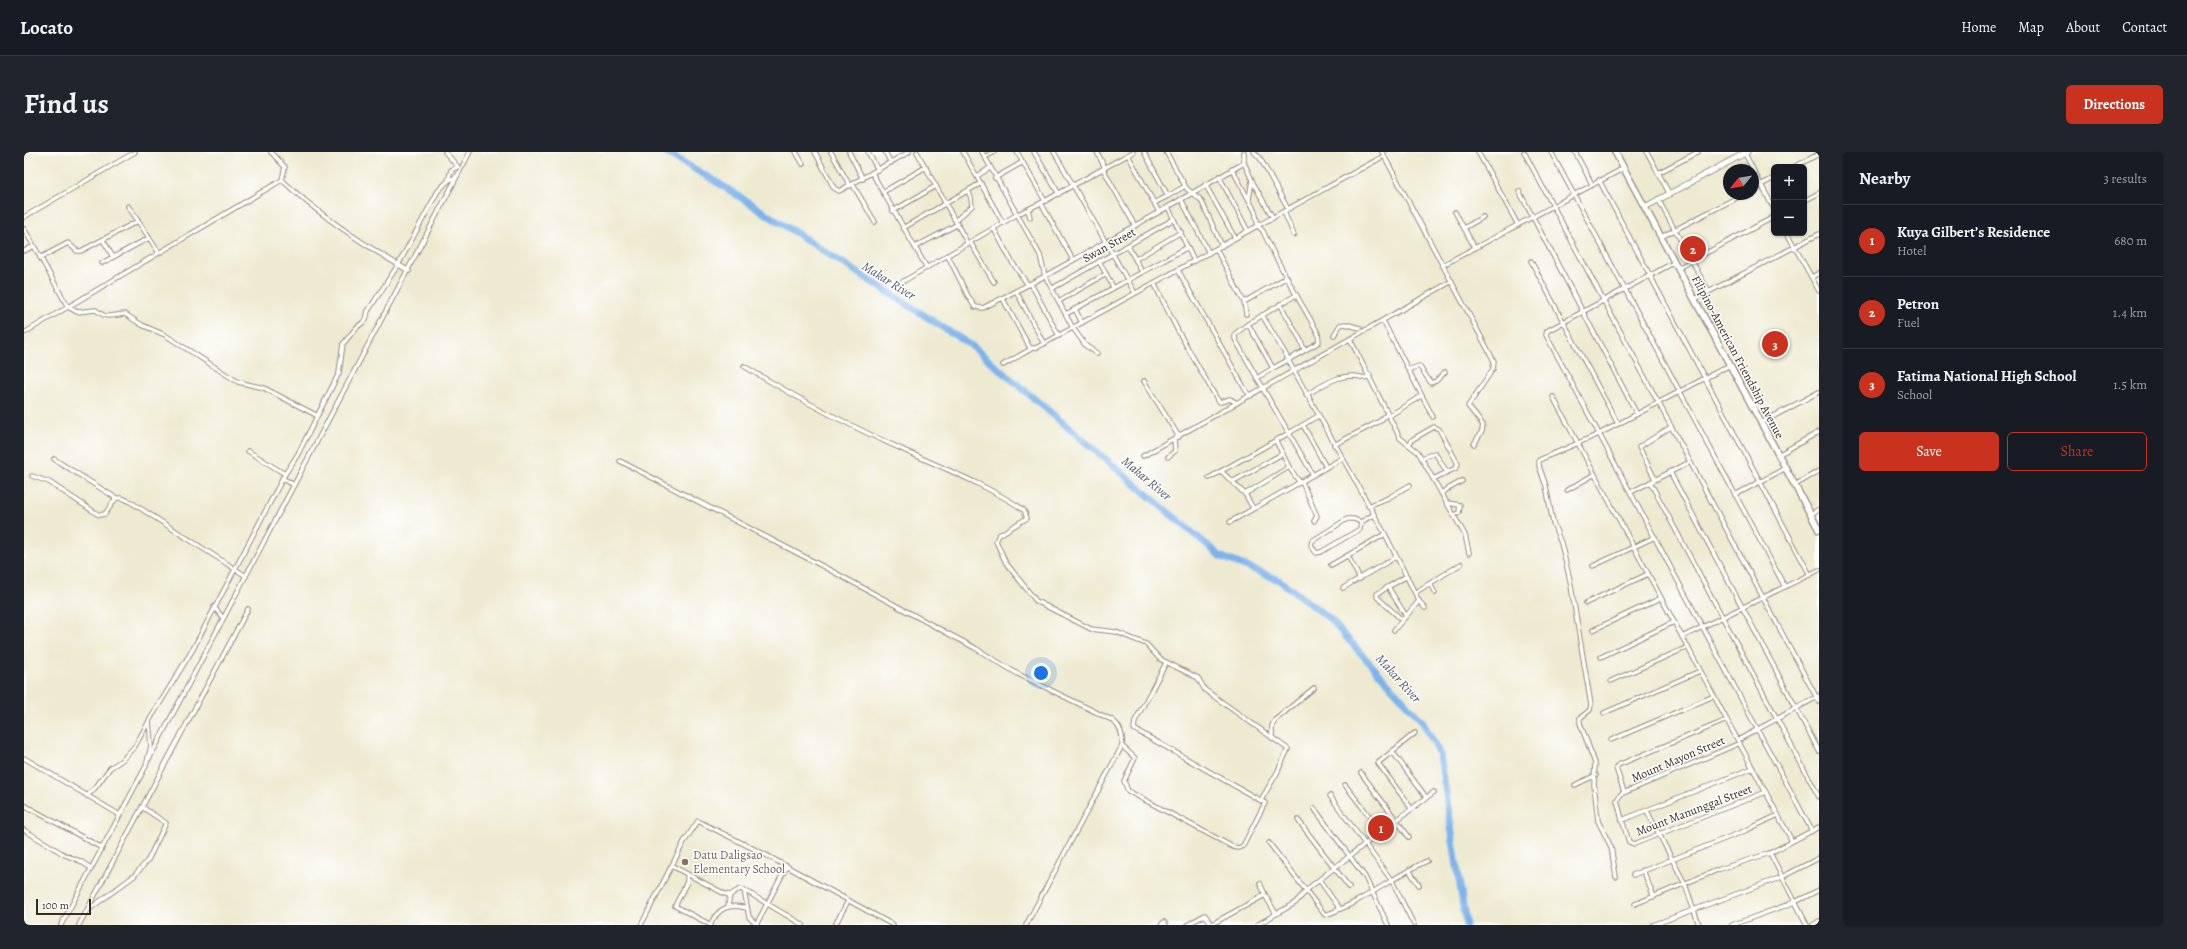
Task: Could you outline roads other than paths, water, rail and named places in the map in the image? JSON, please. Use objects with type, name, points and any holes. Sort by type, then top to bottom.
[{"type":"main road","name":"Filipino-American Friendship Avenue","points":[[1616,152],[1819,530]]},
{"type":"street","points":[[24,217],[135,152]]},
{"type":"street","points":[[24,333],[282,180],[285,167],[270,152]]},
{"type":"street","points":[[445,152],[460,168]]},
{"type":"street","points":[[61,925],[329,416],[409,271],[460,168],[470,152]]},
{"type":"street","points":[[796,152],[803,164]]},
{"type":"street","points":[[815,152],[835,189],[839,191],[891,163],[903,153],[909,152]]},
{"type":"street","points":[[831,152],[875,222]]},
{"type":"street","points":[[848,152],[863,179]]},
{"type":"street","points":[[868,152],[878,170]]},
{"type":"street","points":[[885,152],[891,163]]},
{"type":"street","points":[[917,152],[969,243],[994,282]]},
{"type":"street","points":[[963,152],[1003,223]]},
{"type":"street","points":[[982,152],[995,178],[1040,255],[1046,276],[1073,328],[1086,346],[1096,353]]},
{"type":"street","points":[[985,158],[994,152]]},
{"type":"street","points":[[1016,152],[1045,202]]},
{"type":"street","points":[[1034,152],[1059,194]]},
{"type":"street","points":[[1054,152],[1135,293]]},
{"type":"street","points":[[1097,152],[1104,169],[1135,226]]},
{"type":"street","points":[[897,285],[1016,215],[1045,202],[1133,152]]},
{"type":"street","points":[[1144,152],[1168,196]]},
{"type":"street","points":[[1166,152],[1185,186],[1201,200],[1222,246]]},
{"type":"street","points":[[1244,152],[1244,163],[1273,218]]},
{"type":"street","points":[[1254,152],[1260,158],[1288,209]]},
{"type":"street","points":[[1382,152],[1422,228],[1452,280],[1494,364],[1492,371],[1468,406],[1483,425],[1482,431],[1474,444]]},
{"type":"street","points":[[1478,152],[1518,225]]},
{"type":"street","points":[[1524,152],[1763,598],[1818,697],[1819,702]]},
{"type":"street","points":[[1551,152],[1785,587]]},
{"type":"street","points":[[1575,152],[1592,184]]},
{"type":"street","points":[[1658,173],[1698,152]]},
{"type":"street","points":[[1645,206],[1745,152],[1771,203]]},
{"type":"street","points":[[1649,153],[1669,193]]},
{"type":"street","points":[[1800,164],[1819,154]]},
{"type":"street","points":[[1128,155],[1159,212]]},
{"type":"street","points":[[1003,365],[1031,349],[1059,336],[1384,156]]},
{"type":"street","points":[[995,178],[1023,162]]},
{"type":"street","points":[[948,256],[975,306],[983,308],[1046,276],[1244,163]]},
{"type":"street","points":[[883,192],[926,167]]},
{"type":"street","points":[[448,181],[451,170],[460,168]]},
{"type":"street","points":[[976,176],[990,168]]},
{"type":"street","points":[[1443,265],[1532,218],[1599,180],[1624,168]]},
{"type":"street","points":[[1232,169],[1258,218],[1258,226],[1263,231],[1296,295],[1318,333],[1319,339],[1314,344],[1257,378]]},
{"type":"street","points":[[872,173],[927,268]]},
{"type":"street","points":[[87,796],[96,788],[110,768],[122,760],[135,746],[193,649],[282,478],[298,454],[316,415],[341,369],[343,344],[356,328],[364,322],[368,310],[398,265],[433,198],[448,181],[457,176]]},
{"type":"street","points":[[1219,176],[1248,231]]},
{"type":"street","points":[[282,180],[318,212],[409,271]]},
{"type":"street","points":[[1249,201],[1252,180]]},
{"type":"street","points":[[1599,180],[1810,575]]},
{"type":"street","points":[[1761,185],[1771,180]]},
{"type":"street","points":[[903,228],[980,183]]},
{"type":"street","points":[[1205,184],[1235,238]]},
{"type":"street","points":[[893,210],[936,186]]},
{"type":"street","points":[[1154,203],[1185,186]]},
{"type":"street","points":[[956,220],[972,206],[972,198],[968,191]]},
{"type":"street","points":[[1519,191],[1637,414]]},
{"type":"street","points":[[1806,200],[1819,193]]},
{"type":"street","points":[[1181,199],[1209,253]]},
{"type":"street","points":[[1658,199],[1709,292]]},
{"type":"street","points":[[1661,237],[1732,200]]},
{"type":"street","points":[[1041,203],[1073,260]]},
{"type":"street","points":[[128,206],[159,253]]},
{"type":"street","points":[[1168,207],[1194,261]]},
{"type":"street","points":[[1028,210],[1030,216]]},
{"type":"street","points":[[1284,212],[1294,235]]},
{"type":"street","points":[[1456,212],[1475,248]]},
{"type":"street","points":[[1464,228],[1484,217]]},
{"type":"street","name":"Swan Street","points":[[1053,288],[1174,219]]},
{"type":"street","points":[[1678,268],[1771,219]]},
{"type":"street","points":[[40,258],[69,243],[78,252],[138,221]]},
{"type":"street","points":[[915,247],[958,224]]},
{"type":"street","points":[[994,228],[1059,336]]},
{"type":"street","points":[[24,229],[68,307],[77,312],[96,310],[104,316],[125,314],[164,335],[238,382],[264,388],[316,415]]},
{"type":"street","points":[[1136,259],[1181,232]]},
{"type":"street","points":[[1695,299],[1819,234]]},
{"type":"street","points":[[1789,236],[1819,291]]},
{"type":"street","points":[[102,263],[150,238]]},
{"type":"street","points":[[103,240],[113,257]]},
{"type":"street","points":[[24,251],[34,246]]},
{"type":"street","points":[[1128,246],[1142,272]]},
{"type":"street","points":[[1066,314],[1188,247]]},
{"type":"street","points":[[1216,249],[1244,302],[1246,314]]},
{"type":"street","points":[[1099,261],[1113,287]]},
{"type":"street","points":[[1531,261],[1618,424]]},
{"type":"street","points":[[1675,262],[1547,331],[1546,338],[1631,492],[1812,831]]},
{"type":"street","points":[[1178,270],[1245,389],[1251,396]]},
{"type":"street","points":[[1812,277],[1819,273]]},
{"type":"street","points":[[1059,301],[1106,274]]},
{"type":"street","points":[[1244,302],[1287,277]]},
{"type":"street","points":[[1143,456],[1251,396],[1350,338],[1383,321],[1452,280]]},
{"type":"street","points":[[1154,283],[1183,341],[1220,402],[1220,412]]},
{"type":"street","points":[[1016,291],[1044,344]]},
{"type":"street","points":[[1296,295],[1236,331],[1235,336],[1263,389],[1313,475]]},
{"type":"street","points":[[1003,299],[1031,349]]},
{"type":"street","points":[[1280,304],[1302,341],[1304,350]]},
{"type":"street","points":[[1075,309],[1082,323]]},
{"type":"street","points":[[1262,315],[1341,459],[1385,534],[1416,592],[1419,601],[1425,608]]},
{"type":"street","points":[[1383,321],[1410,369],[1421,396],[1433,417]]},
{"type":"street","points":[[1248,324],[1273,368]]},
{"type":"street","points":[[1334,335],[1340,325],[1346,324],[1360,328]]},
{"type":"street","points":[[1350,338],[1400,438],[1417,449],[1447,503],[1466,538],[1469,554]]},
{"type":"street","points":[[1616,877],[1611,847],[1598,821],[1594,785],[1596,775],[1595,762],[1580,723],[1580,718],[1590,710],[1591,705],[1570,580],[1561,543],[1553,523],[1546,483],[1539,466],[1539,460],[1599,434],[1730,365]]},
{"type":"street","points":[[744,366],[795,396],[886,442],[940,465],[1024,510],[1028,518],[999,535],[996,541],[1006,563],[1036,601],[1091,629],[1116,632],[1146,644],[1156,656],[1166,663],[1198,678],[1206,690],[1288,749],[1277,773],[1261,800]]},
{"type":"street","points":[[1410,369],[1419,366],[1431,383],[1438,380],[1444,372]]},
{"type":"street","points":[[1306,395],[1336,378],[1353,375],[1364,378],[1370,376]]},
{"type":"street","points":[[1144,381],[1179,437]]},
{"type":"street","points":[[1761,423],[1819,392]]},
{"type":"street","points":[[1334,445],[1380,421],[1421,396]]},
{"type":"street","points":[[1553,397],[1792,841]]},
{"type":"street","points":[[1220,402],[1229,399],[1237,403]]},
{"type":"street","points":[[1209,478],[1289,434],[1318,416]]},
{"type":"street","points":[[1303,426],[1326,467]]},
{"type":"street","points":[[1409,444],[1413,439],[1432,428],[1437,428],[1458,464],[1456,468],[1433,479]]},
{"type":"street","points":[[1655,479],[1639,447],[1672,428]]},
{"type":"street","points":[[1778,454],[1819,432]]},
{"type":"street","points":[[1168,457],[1176,451],[1174,439]]},
{"type":"street","points":[[1276,441],[1288,467],[1301,482],[1318,516],[1314,521]]},
{"type":"street","points":[[248,451],[285,474]]},
{"type":"street","points":[[1422,458],[1435,453],[1447,472]]},
{"type":"street","points":[[1232,482],[1282,454]]},
{"type":"street","points":[[54,459],[116,498],[122,498],[129,501],[246,576]]},
{"type":"street","points":[[1230,522],[1341,459]]},
{"type":"street","points":[[620,461],[828,569],[975,648],[1018,674],[1112,720],[1120,729],[1122,746],[1026,925]]},
{"type":"street","points":[[1631,492],[1690,462]]},
{"type":"street","points":[[1245,494],[1288,467]]},
{"type":"street","points":[[1735,495],[1786,468]]},
{"type":"street","points":[[1221,471],[1245,494],[1253,508]]},
{"type":"street","points":[[1795,484],[1819,471]]},
{"type":"street","points":[[1670,472],[1819,751]]},
{"type":"street","points":[[1568,490],[1595,474]]},
{"type":"street","points":[[32,476],[48,482],[99,515],[105,514],[116,498]]},
{"type":"street","points":[[282,478],[294,485]]},
{"type":"street","points":[[1441,493],[1462,481]]},
{"type":"street","points":[[1650,482],[1819,797]]},
{"type":"street","points":[[1368,506],[1388,498],[1410,485]]},
{"type":"street","points":[[1447,503],[1460,505],[1459,513],[1454,516]]},
{"type":"street","points":[[1811,514],[1819,509]]},
{"type":"street","points":[[1361,522],[1373,515]]},
{"type":"street","points":[[1347,519],[1354,519],[1361,522],[1361,527],[1358,531],[1320,553],[1316,553],[1311,545],[1313,539],[1347,519]]},
{"type":"street","points":[[1331,566],[1385,534]]},
{"type":"street","points":[[1593,566],[1655,537]]},
{"type":"street","points":[[1348,556],[1360,578]]},
{"type":"street","points":[[1343,588],[1396,557]]},
{"type":"street","points":[[1416,592],[1461,564]]},
{"type":"street","points":[[1682,637],[1819,570]]},
{"type":"street","points":[[1586,603],[1648,574]]},
{"type":"street","points":[[1402,620],[1377,597],[1377,594],[1407,576]]},
{"type":"street","points":[[1430,584],[1435,592]]},
{"type":"street","points":[[1388,587],[1406,616]]},
{"type":"street","points":[[1593,630],[1661,598]]},
{"type":"street","points":[[1394,630],[1419,601]]},
{"type":"street","points":[[214,607],[223,618]]},
{"type":"street","points":[[78,925],[248,609]]},
{"type":"street","points":[[1601,657],[1674,622]]},
{"type":"street","points":[[1611,681],[1688,647]]},
{"type":"street","points":[[1122,746],[1135,758],[1124,781],[1124,784],[1128,790],[1236,848],[1243,846],[1265,803],[1135,730],[1135,721],[1166,663]]},
{"type":"street","points":[[1604,713],[1700,671]]},
{"type":"street","points":[[1272,738],[1275,720],[1314,688]]},
{"type":"street","points":[[1611,740],[1714,696]]},
{"type":"street","name":"Mount Mayon Street","points":[[1624,792],[1739,741],[1758,729],[1818,697]]},
{"type":"street","points":[[1727,720],[1618,765],[1616,768],[1624,792],[1619,795],[1617,800],[1622,820],[1753,768]]},
{"type":"street","points":[[146,766],[151,746],[149,721]]},
{"type":"street","points":[[1411,808],[1378,764],[1381,759],[1415,733]]},
{"type":"street","points":[[1392,751],[1426,797]]},
{"type":"street","points":[[24,758],[120,815]]},
{"type":"street","points":[[1361,773],[1409,837]]},
{"type":"street","points":[[1575,785],[1596,775]]},
{"type":"street","points":[[1345,785],[1380,831]]},
{"type":"street","points":[[1257,925],[1295,902],[1380,831],[1434,792]]},
{"type":"street","name":"Mount Manunggal Street","points":[[1622,820],[1629,842],[1632,844],[1766,792]]},
{"type":"street","points":[[1330,796],[1392,881],[1414,925]]},
{"type":"street","points":[[24,805],[102,848]]},
{"type":"street","points":[[86,912],[134,876],[148,860],[162,834],[166,824],[142,806]]},
{"type":"street","points":[[1314,808],[1350,855],[1373,892],[1388,925]]},
{"type":"street","points":[[1647,811],[1685,884],[1699,925]]},
{"type":"street","points":[[1633,875],[1672,858],[1747,830],[1778,815]]},
{"type":"street","points":[[1298,820],[1349,887]]},
{"type":"street","points":[[641,925],[687,836],[698,821],[787,866],[893,925]]},
{"type":"street","points":[[1635,904],[1734,863],[1770,853],[1819,827]]},
{"type":"street","points":[[24,830],[65,856],[80,861],[91,868]]},
{"type":"street","points":[[1269,843],[1324,915],[1340,909],[1373,892],[1428,860]]},
{"type":"street","points":[[1770,853],[1807,925]]},
{"type":"street","points":[[1654,925],[1782,877],[1819,858]]},
{"type":"street","points":[[672,866],[720,892],[730,895],[740,889],[744,890],[803,925]]},
{"type":"street","points":[[744,890],[747,908],[756,925],[787,866]]},
{"type":"street","points":[[1409,870],[1419,885]]},
{"type":"street","points":[[1643,870],[1654,897]]},
{"type":"street","points":[[687,874],[686,882],[675,906],[710,925],[718,911],[728,906],[747,908]]},
{"type":"street","points":[[1320,881],[1340,909]]},
{"type":"street","points":[[1260,884],[1265,896],[1276,914]]},
{"type":"street","points":[[1732,925],[1795,902],[1819,890]]},
{"type":"street","points":[[728,906],[730,895]]},
{"type":"street","points":[[1187,925],[1205,915],[1212,925],[1265,896]]},
{"type":"street","points":[[835,925],[848,901]]},
{"type":"street","points":[[1813,925],[1819,921]]},
{"type":"street","points":[[1160,925],[1164,922],[1166,925]]},
{"type":"waterway","name":"Makar River","points":[[665,152],[715,181],[972,346],[1220,556],[1279,580],[1329,618],[1423,722],[1440,755],[1466,925]]},
{"type":"place","name":"Petron","points":[[1693,249]]},
{"type":"place","name":"Fatima National High School","points":[[1775,344]]},
{"type":"place","name":"Kuya Gilbert’s Residence","points":[[1381,828]]},
{"type":"place","name":"Datu Daligsao Elementary School","points":[[685,862]]}]
